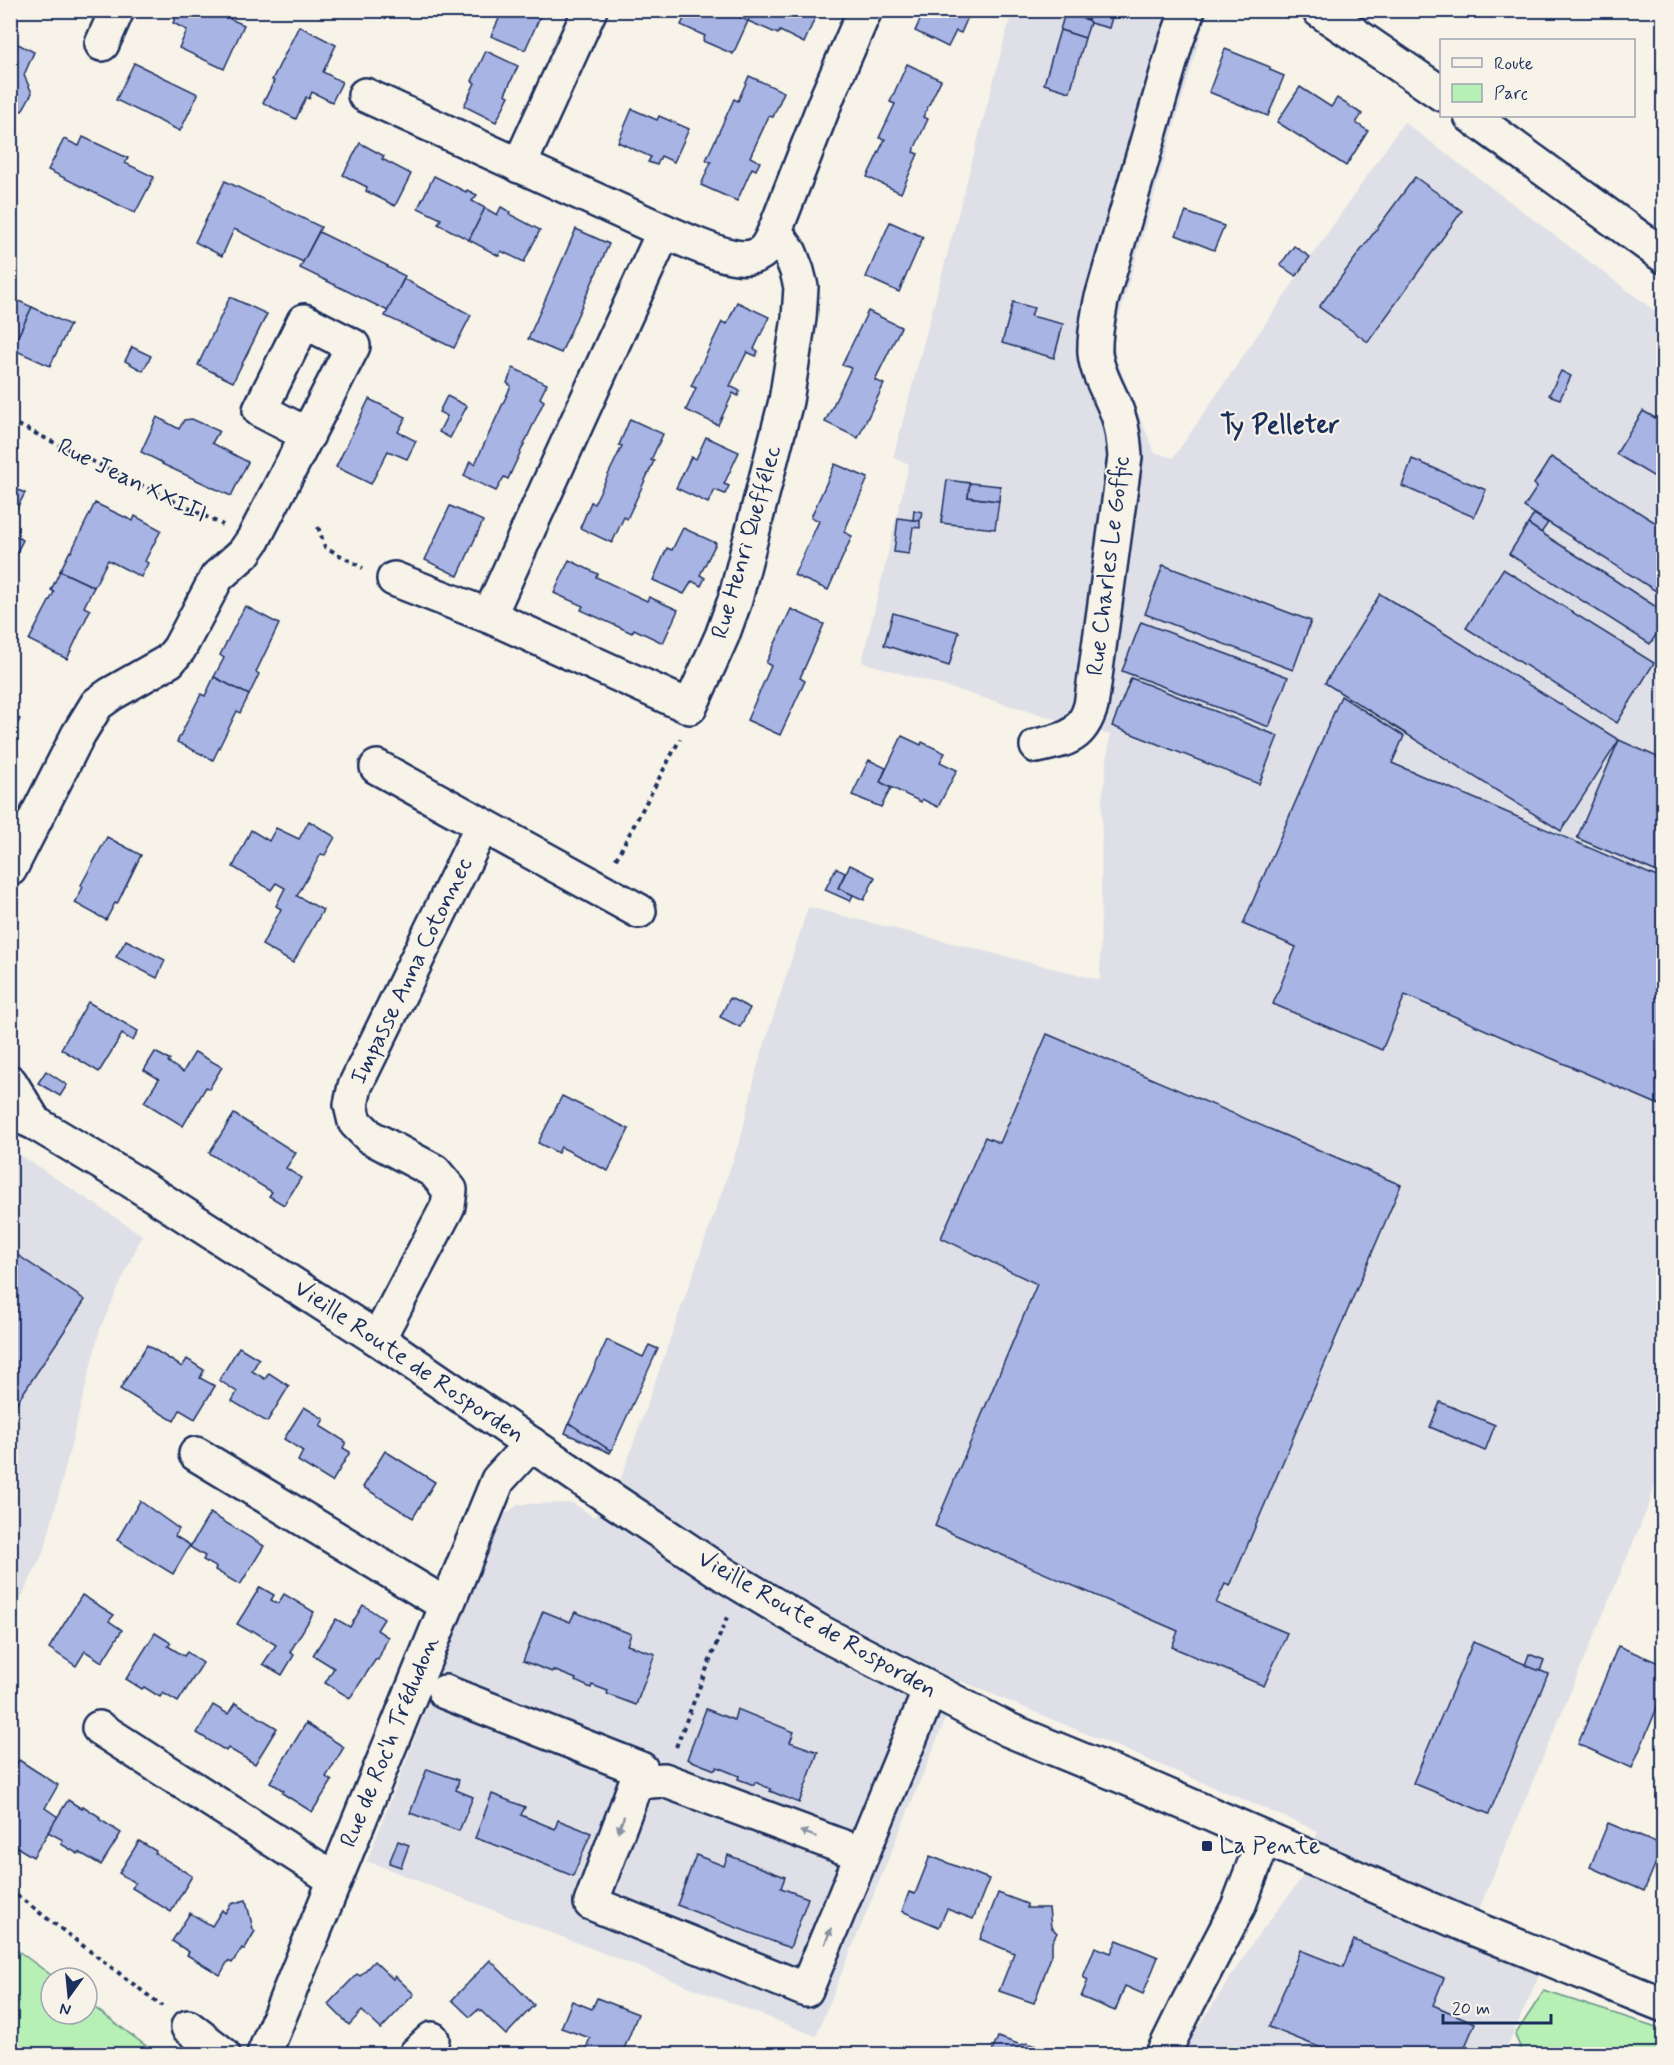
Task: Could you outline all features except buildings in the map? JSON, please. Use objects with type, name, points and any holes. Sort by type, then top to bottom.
[{"type":"street","points":[[102,44],[117,10]]},
{"type":"street","points":[[519,166],[590,10]]},
{"type":"street","points":[[365,95],[664,231],[712,250],[745,258],[758,255],[766,248],[775,231],[828,95],[866,10]]},
{"type":"street","name":"Rue Charles Le Goffic","points":[[1037,746],[1063,740],[1076,734],[1086,720],[1090,706],[1125,457],[1124,437],[1118,415],[1095,354],[1096,331],[1101,301],[1176,42],[1188,10]]},
{"type":"street","points":[[1319,10],[1440,93]]},
{"type":"street","points":[[1472,117],[1664,256]]},
{"type":"street","points":[[489,616],[664,231]]},
{"type":"street","name":"Rue Henri Queffélec","points":[[690,707],[722,636],[735,600],[786,400],[799,318],[801,287],[790,253],[775,231]]},
{"type":"street","points":[[10,869],[78,735],[97,704],[169,661],[179,649],[217,577],[244,553],[253,540],[308,435]]},
{"type":"street","points":[[394,579],[489,616],[690,707]]},
{"type":"street","points":[[377,767],[639,911]]},
{"type":"street","name":"Impasse Anna Cotonnec","points":[[378,1339],[448,1206],[450,1190],[434,1171],[370,1137],[355,1122],[351,1105],[355,1086],[482,826]]},
{"type":"street","name":"Vieille Route de Rosporden","points":[[10,1082],[23,1118],[132,1181],[378,1339],[725,1575],[818,1631],[1009,1731],[1136,1782],[1475,1929],[1664,2005]]},
{"type":"street","name":"Rue de Roc'h Trédudon","points":[[264,2055],[498,1480],[531,1444]]},
{"type":"street","points":[[196,1454],[446,1605]]},
{"type":"street","points":[[647,1777],[591,1902],[806,1990],[930,1690]]},
{"type":"street","points":[[445,1692],[858,1865]]},
{"type":"street","name":"Rue de Roc'h Trédudon","points":[[99,1728],[334,1879]]},
{"type":"street","points":[[1163,2055],[1238,1907],[1264,1839]]},
{"type":"street","points":[[189,2027],[223,2055]]},
{"type":"path","name":"Rue Jean XXIII","points":[[10,422],[253,540]]},
{"type":"path","points":[[318,527],[325,547],[379,577],[394,579]]},
{"type":"path","points":[[600,889],[685,729],[690,707]]},
{"type":"path","points":[[647,1777],[727,1616]]},
{"type":"path","points":[[10,1890],[189,2027]]},
{"type":"shaded area","points":[[1012,11],[1218,11],[1206,17],[1114,334],[1116,359],[1154,452],[1173,458],[1404,122],[1663,317],[1663,1457],[1649,1505],[1467,1938],[1542,1969],[1504,2054],[1185,2054],[1194,2034],[1253,1942],[1301,1879],[1318,1831],[961,1681],[816,2036],[367,1861],[500,1518],[519,1504],[573,1503],[594,1517],[622,1476],[741,1137],[757,1068],[808,907],[1100,980],[1102,801],[1110,735],[862,662],[909,464],[893,458]]},
{"type":"shaded area","points":[[11,1149],[142,1235],[100,1329],[45,1549],[11,1619]]},
{"type":"green space","points":[[10,1945],[39,1966],[39,2026],[99,2026],[99,2011],[157,2054],[11,2054]]},
{"type":"green space","points":[[1544,1991],[1663,2029],[1663,2054],[1495,2054],[1521,2049],[1515,2035]]},
{"type":"place","name":"La Pente","points":[[1207,1846]]},
{"type":"district","name":"Ty Pelleter","points":[[1280,426]]}]
